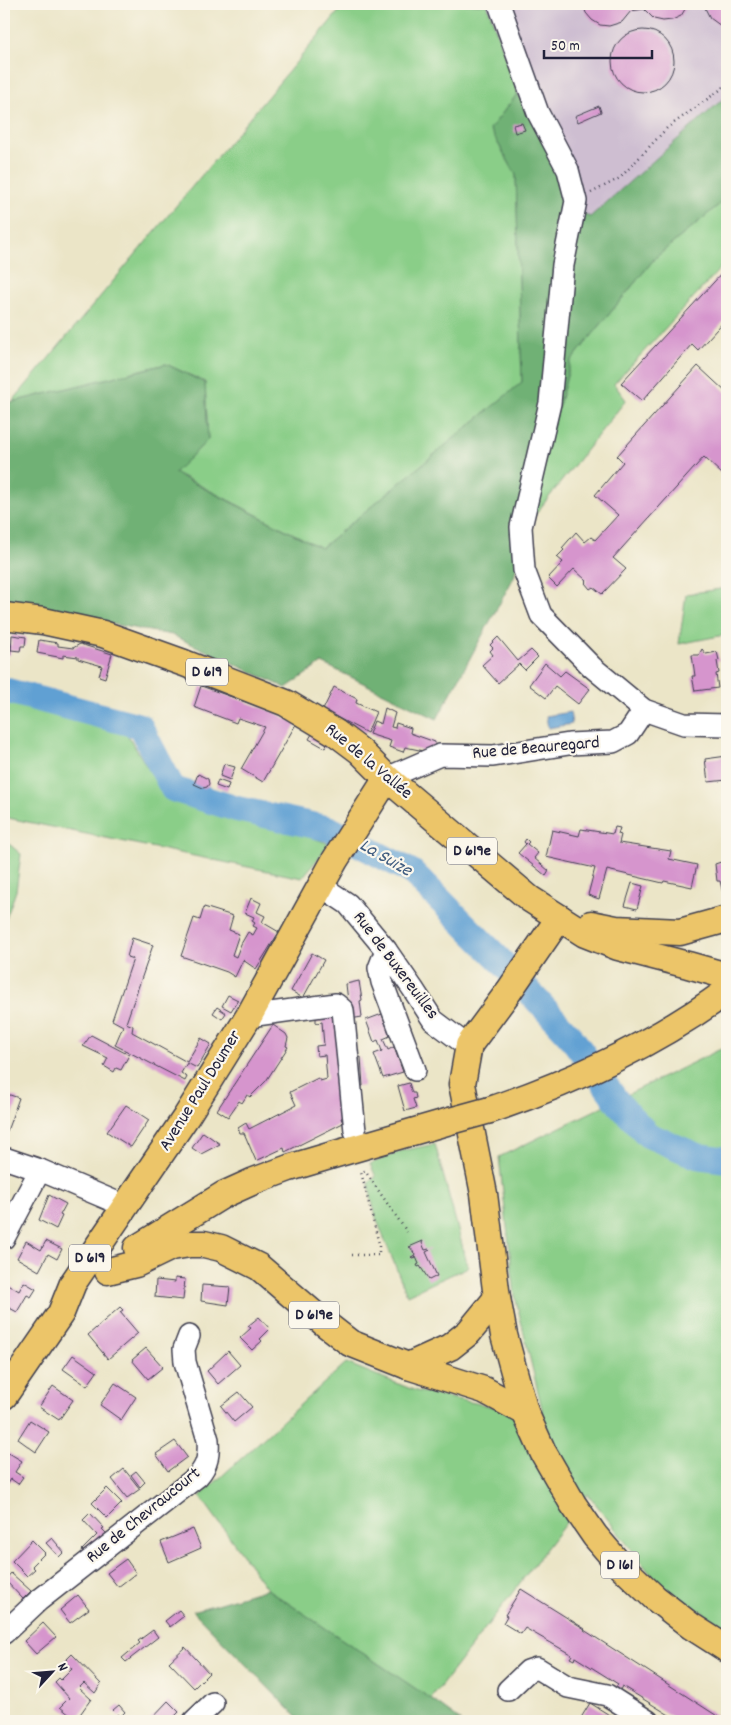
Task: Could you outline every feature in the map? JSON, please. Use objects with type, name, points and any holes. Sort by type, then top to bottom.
[{"type":"main road","name":"Rue de la Vallée","points":[[4,616],[43,621],[102,634],[167,656],[286,703],[336,733],[360,751],[387,778],[530,899],[585,934],[618,947],[727,976]]},
{"type":"main road","name":"Avenue Paul Doumer","points":[[4,1396],[61,1313],[73,1283],[186,1117],[248,1016],[336,860],[387,778]]},
{"type":"main road","points":[[525,1412],[504,1335],[497,1298],[484,1194],[462,1084],[468,1045],[509,991],[560,918],[616,930],[680,932],[727,919]]},
{"type":"main road","points":[[61,1313],[108,1271],[140,1246],[223,1195],[289,1168],[490,1110],[540,1092],[634,1050],[719,997]]},
{"type":"main road","name":"D 619e","points":[[108,1271],[136,1264],[171,1247],[204,1244],[221,1248],[259,1266],[350,1343],[408,1366],[484,1390],[525,1412]]},
{"type":"main road","points":[[408,1366],[450,1347],[469,1332],[497,1298]]},
{"type":"main road","name":"D 161","points":[[525,1412],[543,1452],[564,1491],[595,1536],[619,1564],[655,1598],[691,1626],[727,1650]]},
{"type":"street","points":[[499,4],[538,113],[568,170],[576,201],[563,264],[550,404],[521,527],[524,570],[541,615],[592,667],[644,710],[684,724],[727,725]]},
{"type":"street","name":"Rue de Beauregard","points":[[387,778],[440,755],[493,756],[569,744],[614,742],[628,734],[644,710]]},
{"type":"street","name":"Rue de Buxereuilles","points":[[322,886],[348,904],[386,950],[433,1020],[468,1045]]},
{"type":"street","points":[[386,950],[379,968],[382,982],[415,1070]]},
{"type":"street","points":[[248,1016],[336,1004],[342,1010],[355,1131]]},
{"type":"street","points":[[4,1158],[40,1170],[125,1206]]},
{"type":"street","points":[[4,1238],[40,1170]]},
{"type":"street","name":"Rue de Chevraucourt","points":[[4,1633],[38,1601],[203,1471],[207,1463],[209,1451],[208,1440],[185,1362],[184,1349],[189,1336]]},
{"type":"street","points":[[508,1690],[528,1671],[538,1668],[568,1688],[607,1695],[648,1721]]},
{"type":"street","points":[[194,1721],[213,1703]]},
{"type":"path","points":[[576,201],[620,178],[667,128],[727,85]]},
{"type":"path","points":[[352,1255],[379,1256],[379,1244],[361,1172],[365,1171],[407,1232]]},
{"type":"shaded area","points":[[487,4],[727,4],[727,96],[590,217],[565,203],[554,163],[518,93]]},
{"type":"green space","points":[[345,4],[487,4],[518,93],[490,129],[516,175],[522,382],[321,548],[174,472],[208,440],[205,382],[166,364],[12,402]]},
{"type":"green space","points":[[518,93],[554,163],[565,203],[590,217],[727,97],[727,198],[655,258],[571,361],[514,577],[437,719],[322,663],[286,688],[172,635],[4,603],[4,401],[12,402],[166,364],[205,383],[208,440],[174,473],[321,548],[522,382],[516,175],[490,129]]},
{"type":"green space","points":[[727,198],[727,261],[614,384],[626,400],[526,526],[571,361],[655,258]]},
{"type":"green space","points":[[727,588],[727,647],[724,635],[679,644],[686,594]]},
{"type":"green space","points":[[4,702],[124,729],[155,780],[330,844],[302,878],[8,818],[4,819]]},
{"type":"green space","points":[[4,844],[9,844],[21,854],[16,891],[4,924]]},
{"type":"green space","points":[[727,1046],[727,1629],[656,1581],[588,1494],[431,1699],[267,1589],[200,1496],[346,1363],[416,1391],[544,1417],[515,1296],[499,1157]]},
{"type":"green space","points":[[435,1144],[468,1267],[407,1295],[376,1218],[368,1182],[376,1177],[370,1164],[401,1151]]},
{"type":"green space","points":[[267,1589],[461,1721],[301,1721],[193,1611]]},
{"type":"water","points":[[570,712],[572,724],[548,728],[546,716]]},
{"type":"building","points":[[583,4],[688,4],[681,16],[672,20],[654,19],[644,9],[631,11],[622,22],[609,26],[600,25],[592,20],[586,13]]},
{"type":"building","points":[[703,4],[727,4],[727,28],[710,18]]},
{"type":"building","points":[[637,30],[649,30],[665,39],[672,49],[674,61],[672,73],[665,83],[649,92],[637,92],[626,87],[617,78],[612,67],[612,55],[617,44],[626,35]]},
{"type":"building","points":[[599,106],[601,112],[578,122],[575,116]]},
{"type":"building","points":[[522,123],[525,130],[515,133],[513,125]]},
{"type":"building","points":[[725,270],[727,271],[727,318],[698,350],[692,344],[642,401],[621,383]]},
{"type":"building","points":[[698,366],[727,393],[727,472],[724,476],[704,457],[613,558],[626,569],[602,594],[593,587],[590,589],[585,583],[587,581],[574,569],[557,587],[548,578],[563,562],[557,557],[564,550],[562,548],[576,532],[585,542],[591,537],[595,540],[618,515],[595,495],[623,462],[617,456]]},
{"type":"building","points":[[12,635],[26,637],[25,646],[21,646],[20,651],[11,650]]},
{"type":"building","points":[[498,637],[518,661],[531,650],[538,657],[525,670],[519,664],[498,683],[482,665],[493,655],[490,651],[493,648],[490,645]]},
{"type":"building","points":[[39,640],[73,648],[80,644],[112,654],[105,678],[99,676],[102,666],[78,659],[78,657],[63,655],[63,658],[37,653]]},
{"type":"building","points":[[4,644],[11,645],[10,655],[4,655]]},
{"type":"building","points":[[702,649],[706,654],[717,652],[719,660],[717,661],[719,673],[716,674],[718,688],[695,691],[692,676],[695,676],[692,655],[699,655]]},
{"type":"building","points":[[545,663],[560,676],[565,671],[590,689],[578,704],[555,686],[546,698],[529,685]]},
{"type":"building","points":[[201,686],[274,712],[296,724],[263,782],[241,769],[265,727],[238,718],[236,723],[194,707]]},
{"type":"building","points":[[334,687],[357,699],[356,703],[376,712],[367,733],[323,710]]},
{"type":"building","points":[[385,708],[395,713],[391,727],[395,728],[396,723],[411,728],[410,733],[435,742],[434,751],[405,747],[403,752],[389,747],[391,741],[369,734],[374,721],[381,724]]},
{"type":"building","points":[[312,734],[328,743],[325,748],[309,739]]},
{"type":"building","points":[[727,756],[727,780],[708,782],[705,759]]},
{"type":"building","points":[[224,764],[235,767],[230,780],[220,776]]},
{"type":"building","points":[[198,774],[208,779],[209,784],[207,787],[203,788],[194,784]]},
{"type":"building","points":[[218,780],[229,784],[227,790],[216,786]]},
{"type":"building","points":[[615,827],[620,828],[618,834],[621,835],[619,843],[671,851],[669,859],[697,865],[692,887],[664,881],[663,883],[607,870],[599,899],[588,895],[595,868],[546,857],[552,830],[579,836],[581,829],[613,834]]},
{"type":"building","points":[[526,839],[529,842],[527,844],[538,853],[534,858],[549,871],[546,876],[518,853],[526,844],[524,842]]},
{"type":"building","points":[[727,860],[727,892],[723,893],[720,881],[717,881],[715,864]]},
{"type":"building","points":[[632,883],[643,886],[637,909],[625,906]]},
{"type":"building","points":[[251,898],[261,903],[257,912],[265,916],[262,922],[279,932],[256,969],[243,960],[235,977],[227,972],[181,956],[194,918],[200,920],[204,907],[233,916],[229,930],[239,934],[232,955],[236,957],[248,932],[253,935],[257,928],[253,926],[255,923],[252,921],[254,917],[245,913]]},
{"type":"building","points":[[132,938],[153,945],[126,1023],[133,1026],[132,1032],[187,1062],[201,1038],[211,1044],[197,1068],[187,1063],[181,1073],[187,1077],[185,1081],[115,1045],[123,1026],[112,1020],[133,959],[127,957]]},
{"type":"building","points":[[312,953],[324,960],[303,998],[291,991]]},
{"type":"building","points":[[359,981],[362,1017],[350,1019],[346,984]]},
{"type":"building","points":[[228,995],[238,1000],[231,1011],[222,1006]]},
{"type":"building","points":[[217,1007],[226,1013],[222,1019],[213,1013]]},
{"type":"building","points":[[338,1010],[347,1117],[341,1118],[343,1123],[285,1152],[284,1148],[256,1161],[244,1133],[240,1133],[238,1128],[246,1123],[249,1129],[296,1105],[290,1092],[318,1078],[320,1081],[327,1079],[325,1055],[317,1056],[316,1046],[324,1045],[322,1022],[316,1023],[316,1014]]},
{"type":"building","points":[[382,1014],[390,1036],[383,1039],[388,1050],[394,1047],[403,1072],[383,1078],[374,1054],[382,1051],[378,1040],[374,1042],[366,1020]]},
{"type":"building","points":[[273,1025],[286,1034],[288,1038],[286,1046],[288,1047],[266,1081],[250,1097],[247,1095],[242,1103],[239,1101],[228,1117],[217,1110]]},
{"type":"building","points":[[91,1035],[129,1055],[121,1070],[116,1068],[114,1072],[104,1066],[108,1058],[83,1046]]},
{"type":"building","points":[[361,1057],[363,1086],[356,1087],[358,1058]]},
{"type":"building","points":[[409,1083],[412,1093],[415,1093],[416,1098],[413,1099],[416,1108],[405,1111],[398,1086]]},
{"type":"building","points":[[4,1093],[19,1098],[7,1131],[4,1130]]},
{"type":"building","points":[[126,1105],[149,1120],[131,1147],[107,1132]]},
{"type":"building","points":[[203,1132],[220,1144],[201,1154],[192,1148]]},
{"type":"building","points":[[49,1195],[66,1204],[56,1229],[39,1220]]},
{"type":"building","points":[[26,1241],[41,1250],[46,1241],[62,1249],[57,1259],[48,1254],[39,1271],[17,1258]]},
{"type":"building","points":[[423,1241],[425,1250],[430,1250],[426,1252],[437,1276],[429,1280],[420,1266],[418,1267],[417,1265],[419,1264],[416,1257],[411,1257],[415,1255],[409,1247]]},
{"type":"building","points":[[175,1278],[185,1279],[183,1300],[155,1297],[156,1280],[175,1282]]},
{"type":"building","points":[[4,1282],[19,1291],[24,1282],[36,1289],[31,1297],[27,1295],[17,1312],[4,1305]]},
{"type":"building","points":[[202,1285],[230,1287],[228,1305],[201,1301]]},
{"type":"building","points":[[120,1307],[123,1310],[120,1312],[138,1333],[108,1359],[88,1335]]},
{"type":"building","points":[[259,1317],[270,1329],[260,1339],[262,1341],[252,1350],[240,1338],[251,1328],[248,1326]]},
{"type":"building","points":[[146,1348],[163,1367],[148,1379],[132,1360]]},
{"type":"building","points":[[228,1351],[240,1365],[218,1384],[207,1371]]},
{"type":"building","points":[[73,1355],[97,1372],[87,1386],[63,1369]]},
{"type":"building","points":[[115,1383],[136,1397],[121,1420],[100,1405]]},
{"type":"building","points":[[53,1386],[73,1400],[59,1420],[39,1407]]},
{"type":"building","points":[[239,1392],[252,1407],[234,1422],[221,1406]]},
{"type":"building","points":[[30,1420],[49,1432],[36,1452],[18,1439]]},
{"type":"building","points":[[175,1441],[187,1457],[168,1471],[156,1454]]},
{"type":"building","points":[[9,1453],[22,1461],[15,1472],[23,1477],[18,1484],[11,1479],[6,1487],[4,1486],[4,1461]]},
{"type":"building","points":[[124,1469],[140,1489],[127,1498],[112,1479]]},
{"type":"building","points":[[136,1471],[145,1482],[140,1487],[131,1475]]},
{"type":"building","points":[[107,1488],[122,1503],[107,1518],[92,1503]]},
{"type":"building","points":[[90,1513],[109,1536],[88,1556],[82,1550],[97,1535],[83,1520]]},
{"type":"building","points":[[193,1529],[201,1548],[169,1562],[161,1542]]},
{"type":"building","points":[[52,1538],[64,1552],[59,1557],[46,1543]]},
{"type":"building","points":[[32,1540],[45,1553],[32,1566],[35,1569],[27,1576],[12,1561]]},
{"type":"building","points":[[126,1559],[136,1573],[118,1587],[107,1573]]},
{"type":"building","points":[[11,1573],[31,1591],[23,1599],[5,1580]]},
{"type":"building","points":[[521,1589],[725,1721],[679,1721],[622,1686],[620,1690],[616,1687],[618,1684],[575,1657],[574,1660],[570,1658],[572,1655],[525,1628],[521,1634],[503,1623],[507,1616],[505,1615]]},
{"type":"building","points":[[78,1595],[89,1609],[70,1623],[60,1610]]},
{"type":"building","points":[[179,1610],[184,1616],[170,1627],[165,1621]]},
{"type":"building","points":[[43,1623],[56,1637],[36,1654],[24,1641]]},
{"type":"building","points":[[153,1630],[158,1637],[126,1662],[122,1658],[140,1643],[138,1641]]},
{"type":"building","points":[[185,1647],[209,1673],[194,1688],[169,1662]]},
{"type":"building","points":[[72,1654],[101,1684],[95,1693],[84,1683],[79,1688],[91,1699],[76,1720],[60,1707],[69,1698],[55,1682],[59,1678],[61,1680],[72,1669],[64,1662]]},
{"type":"building","points":[[168,1701],[179,1712],[170,1721],[149,1721]]},
{"type":"building","points":[[590,1703],[619,1721],[579,1721]]},
{"type":"building","points":[[119,1705],[125,1712],[120,1717],[113,1710]]},
{"type":"waterway","name":"La Suize","points":[[4,690],[140,726],[173,789],[237,809],[330,829],[412,872],[499,959],[571,1037],[619,1104],[648,1135],[697,1156],[727,1160]]}]
